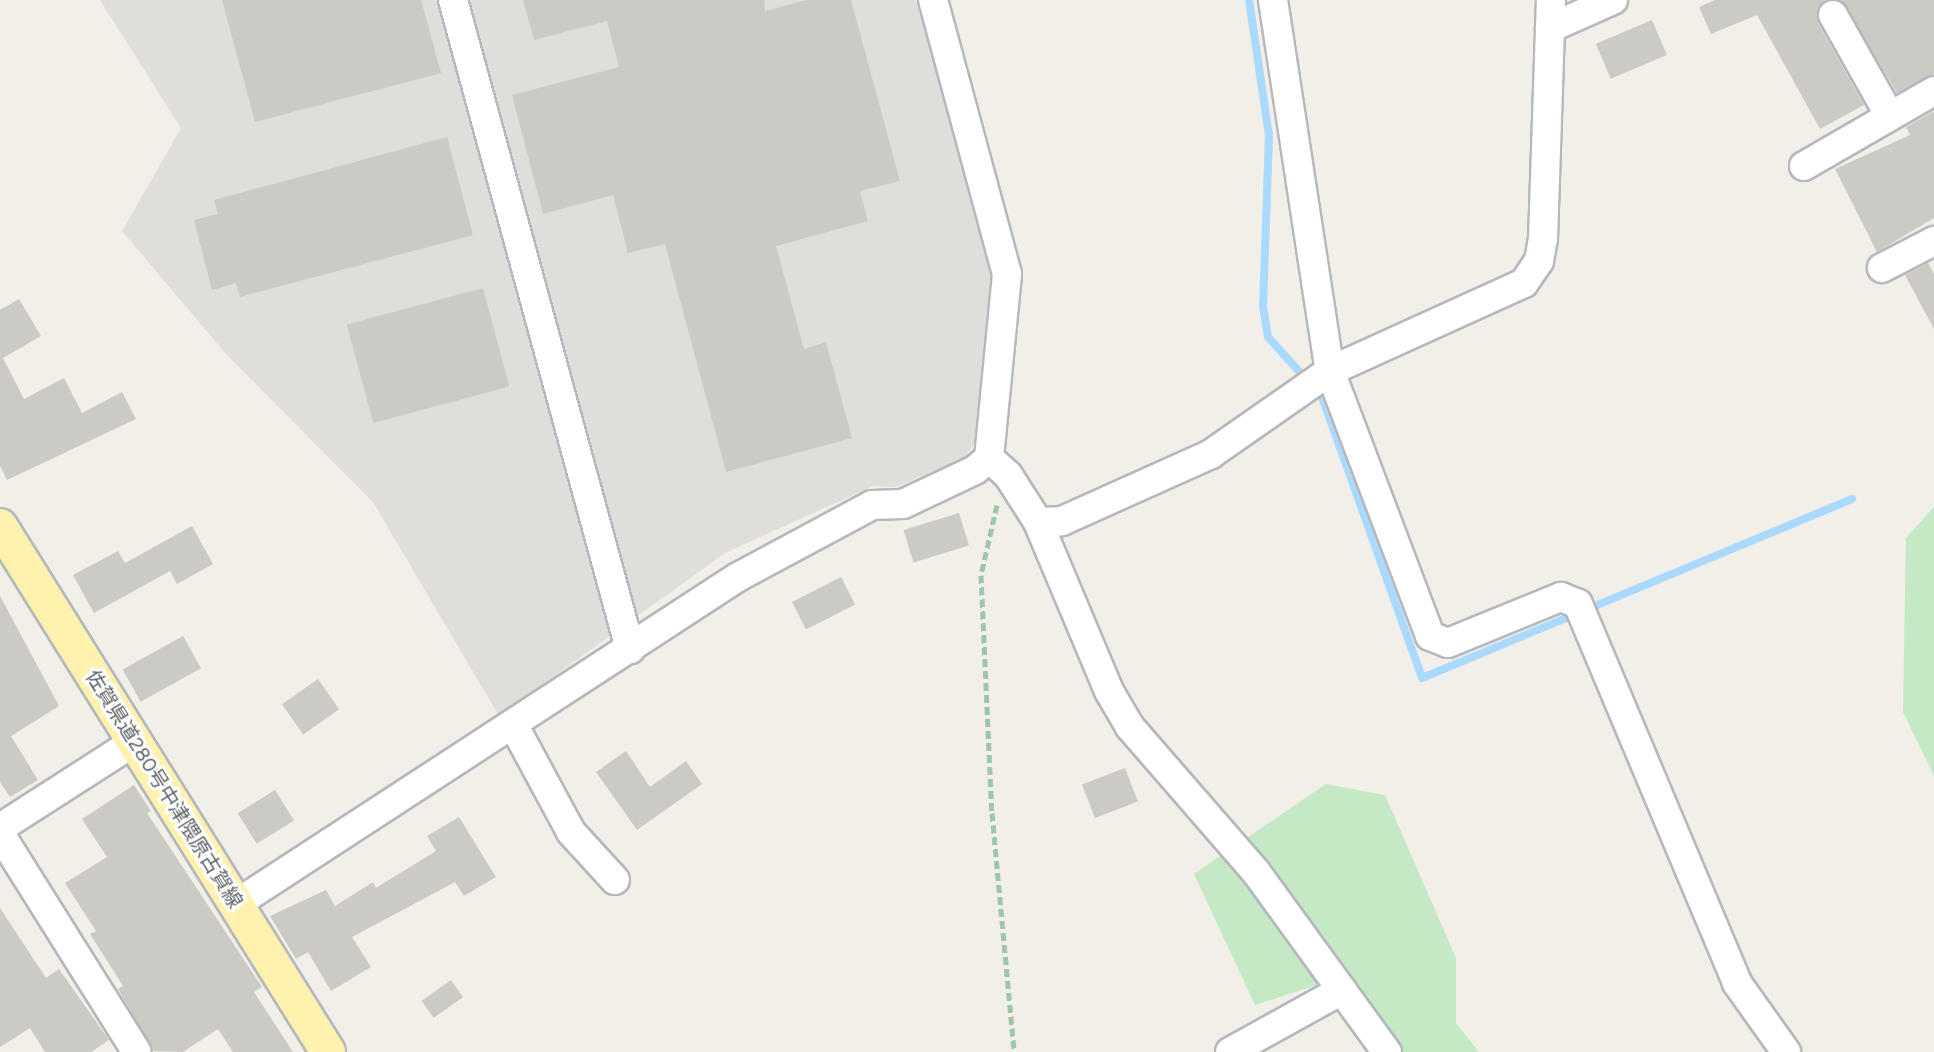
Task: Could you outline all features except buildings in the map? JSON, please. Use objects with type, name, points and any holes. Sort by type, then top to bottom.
[{"type":"main road","name":"佐賀県道280号中津隈原古賀線","points":[[0,526],[328,1052]]},
{"type":"street","points":[[453,0],[630,649]]},
{"type":"street","points":[[236,904],[514,726],[738,577],[872,505],[903,504],[975,470],[989,458],[1007,274],[933,0]]},
{"type":"street","points":[[1273,0],[1330,371],[1430,636],[1448,643],[1561,597],[1581,611],[1737,983],[1786,1052]]},
{"type":"street","points":[[1038,522],[1062,521],[1211,454],[1330,371],[1504,295],[1524,283],[1539,261],[1550,14],[1613,0]]},
{"type":"street","points":[[1833,15],[1890,116]]},
{"type":"street","points":[[1804,166],[1934,91]]},
{"type":"street","points":[[1882,268],[1934,241]]},
{"type":"street","points":[[989,458],[1008,475],[1038,522],[1109,691],[1130,727],[1256,872],[1387,1052]]},
{"type":"street","points":[[514,726],[571,832],[615,880]]},
{"type":"street","points":[[0,828],[134,742]]},
{"type":"street","points":[[0,834],[137,1052]]},
{"type":"street","points":[[1230,1052],[1342,990]]},
{"type":"path","points":[[989,458],[999,497],[981,575],[992,813],[1014,1052]]},
{"type":"shaded area","points":[[100,0],[916,0],[992,272],[978,439],[964,458],[896,487],[873,486],[725,553],[499,716],[373,502],[227,355],[122,231],[181,128]]},
{"type":"green space","points":[[1934,507],[1934,776],[1903,712],[1906,538]]},
{"type":"green space","points":[[1326,784],[1385,795],[1456,958],[1456,1023],[1479,1052],[1374,1052],[1323,983],[1255,1005],[1194,874]]},
{"type":"waterway","points":[[1249,0],[1269,135],[1263,306],[1268,337],[1322,397],[1422,678],[1852,499]]}]
